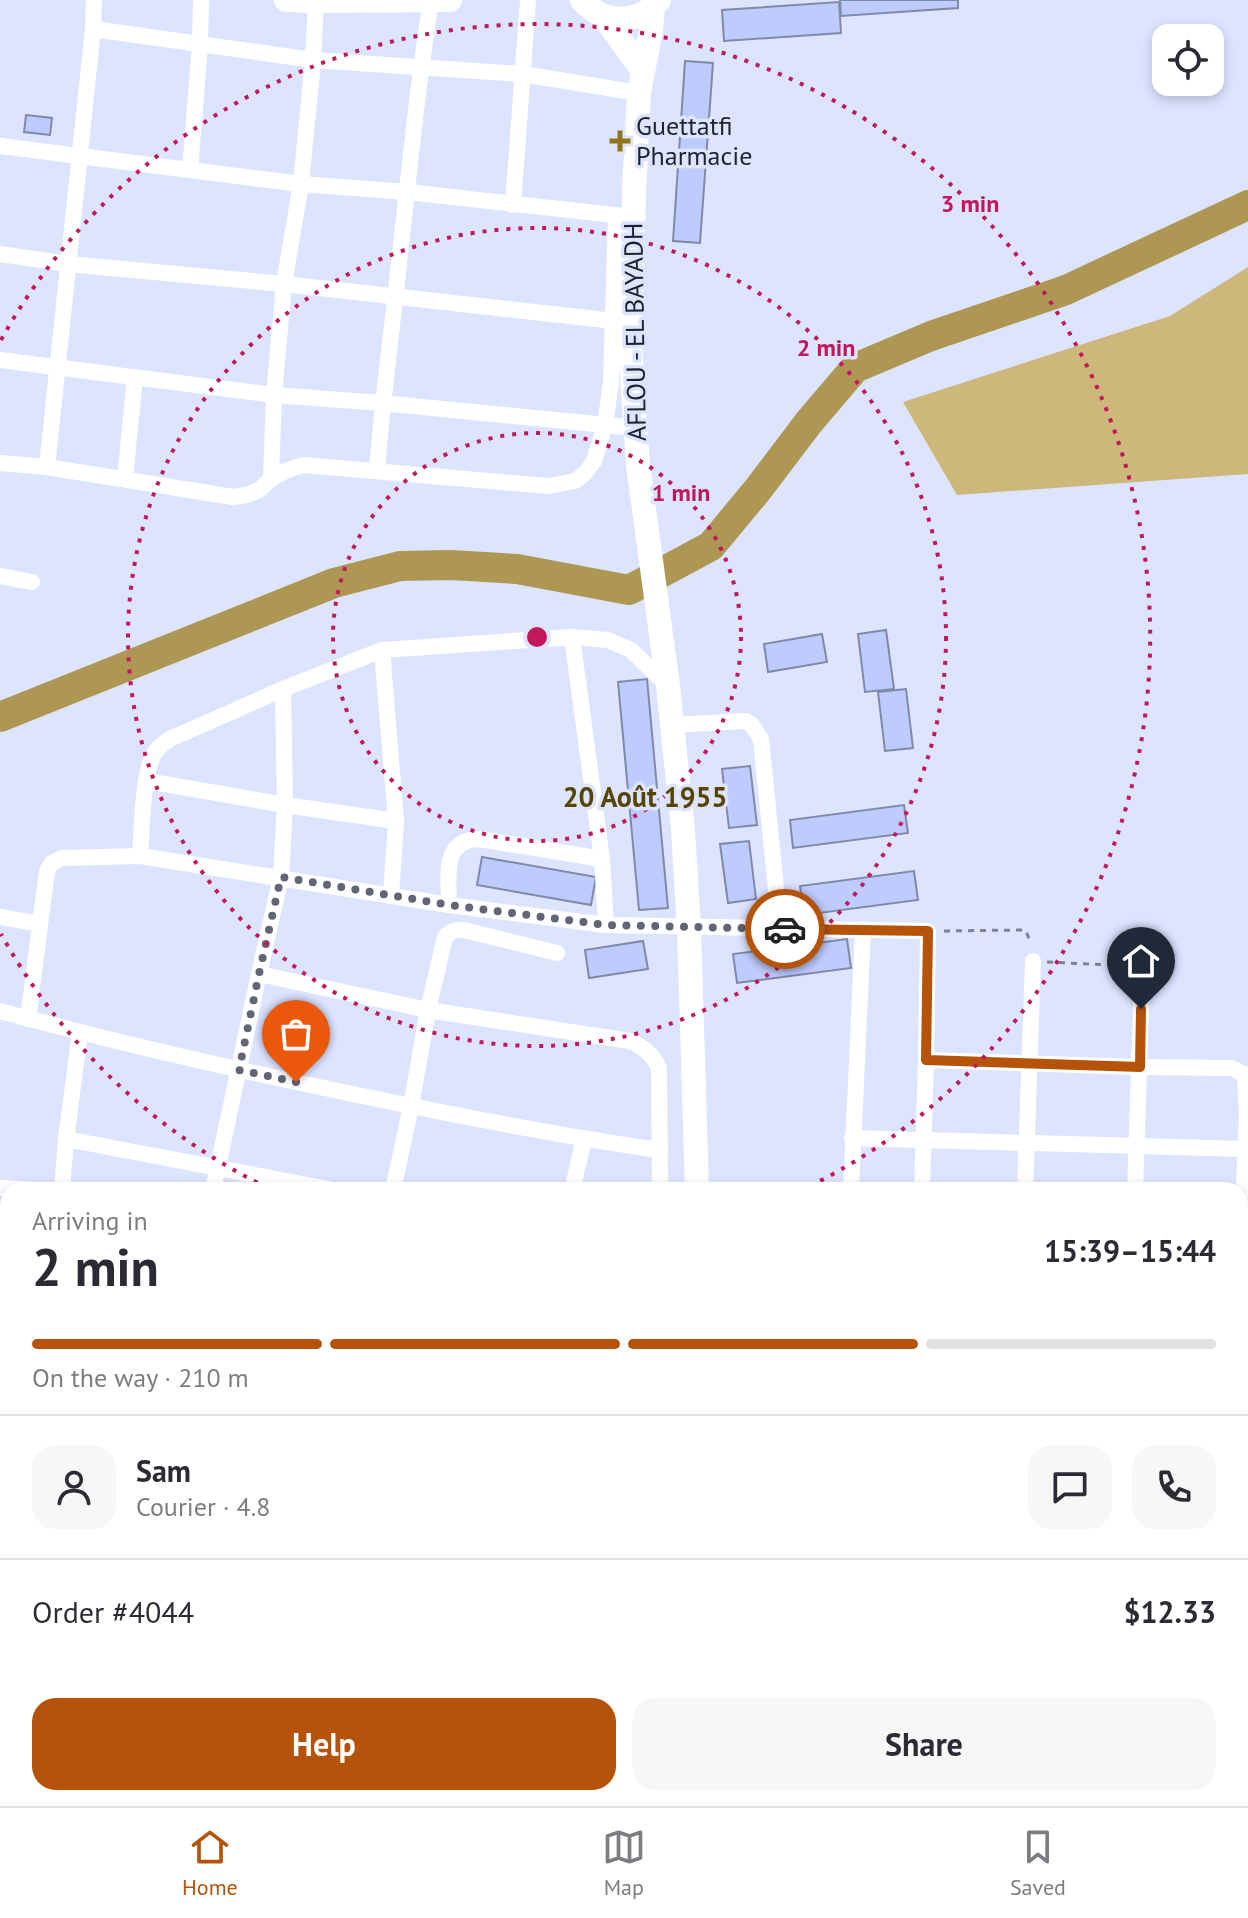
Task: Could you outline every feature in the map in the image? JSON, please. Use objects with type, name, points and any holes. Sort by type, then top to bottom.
[{"type":"main road","points":[[286,0],[450,0]]},
{"type":"main road","points":[[582,0],[604,17],[621,20],[638,16],[656,4]]},
{"type":"main road","name":"AFLOU - EL BAYADH","points":[[656,4],[641,82],[624,216],[621,322],[668,686],[683,829],[697,1182]]},
{"type":"main road","points":[[604,17],[641,82]]},
{"type":"street","points":[[47,467],[94,0]]},
{"type":"street","points":[[190,170],[201,0]]},
{"type":"street","points":[[377,470],[420,69],[431,0]]},
{"type":"street","points":[[513,205],[528,0]]},
{"type":"street","points":[[271,479],[274,395],[284,284],[301,184],[316,1]]},
{"type":"street","points":[[93,29],[313,60],[641,82]]},
{"type":"street","points":[[0,146],[301,184],[407,192],[624,216]]},
{"type":"street","points":[[0,254],[68,264],[284,284],[621,322],[605,425],[594,461],[575,481],[560,485],[303,465],[285,471],[259,490],[233,497],[47,467],[0,463]]},
{"type":"street","points":[[0,360],[274,395],[636,428]]},
{"type":"street","points":[[125,479],[135,377]]},
{"type":"street","points":[[0,576],[32,582]]},
{"type":"street","points":[[572,637],[602,859],[606,925]]},
{"type":"street","points":[[140,856],[147,781],[153,754],[159,746],[283,689],[382,650],[572,637],[608,640],[631,650],[668,686]]},
{"type":"street","points":[[382,650],[396,821],[391,896]]},
{"type":"street","points":[[215,1182],[281,877],[285,805],[283,689]]},
{"type":"street","points":[[672,725],[746,721],[761,739],[780,929]]},
{"type":"street","points":[[147,781],[396,821]]},
{"type":"street","points":[[449,905],[452,852],[467,840],[479,839],[602,859]]},
{"type":"street","points":[[28,1019],[47,871],[52,863],[62,858],[140,856],[449,905],[606,925],[928,931],[922,1182]]},
{"type":"street","points":[[0,917],[40,924]]},
{"type":"street","points":[[851,1182],[863,929]]},
{"type":"street","points":[[395,1182],[428,1010],[443,943],[450,932],[464,930],[557,953]]},
{"type":"street","points":[[1025,1182],[1033,961]]},
{"type":"street","points":[[259,974],[428,1010],[630,1041],[643,1047],[659,1068],[660,1182]]},
{"type":"street","points":[[1135,1182],[1142,979]]},
{"type":"street","points":[[0,1011],[239,1070],[584,1139],[660,1150]]},
{"type":"street","points":[[63,1182],[80,1033]]},
{"type":"street","points":[[926,1060],[1232,1068],[1245,1075],[1247,1115],[1244,1182]]},
{"type":"street","points":[[852,1138],[1245,1149]]},
{"type":"street","points":[[66,1139],[290,1182]]},
{"type":"street","points":[[574,1182],[584,1139]]},
{"type":"path","points":[[928,931],[1026,931],[1030,937],[1033,961],[1135,966],[1139,968],[1142,979]]},
{"type":"shaded area","points":[[1248,267],[1248,474],[957,495],[903,402],[1170,316]]},
{"type":"building","points":[[840,0],[958,0],[958,8],[841,16]]},
{"type":"building","points":[[839,2],[841,33],[724,41],[722,10]]},
{"type":"building","points":[[685,61],[713,63],[700,243],[673,241]]},
{"type":"building","points":[[26,115],[52,118],[50,135],[24,132]]},
{"type":"building","points":[[886,630],[894,689],[865,692],[858,634]]},
{"type":"building","points":[[822,634],[827,662],[768,672],[764,644]]},
{"type":"building","points":[[647,679],[668,908],[639,910],[618,682]]},
{"type":"building","points":[[906,689],[913,748],[885,751],[878,692]]},
{"type":"building","points":[[750,766],[757,825],[729,828],[722,769]]},
{"type":"building","points":[[904,805],[908,833],[793,848],[790,820]]},
{"type":"building","points":[[749,841],[756,899],[728,903],[720,844]]},
{"type":"building","points":[[482,857],[596,877],[591,905],[477,885]]},
{"type":"building","points":[[914,871],[918,900],[804,915],[800,886]]},
{"type":"building","points":[[847,939],[851,968],[737,983],[733,954]]},
{"type":"building","points":[[643,941],[648,969],[589,978],[585,950]]},
{"type":"waterway","points":[[0,717],[334,583],[400,566],[517,569],[629,590],[711,546],[855,368],[931,336],[1066,290],[1248,205]]},
{"type":"way so far","points":[[296,1082],[239,1070],[281,877],[449,905],[606,925],[785,929]]},
{"type":"place","name":"Guettatfi Pharmacie","points":[[620,141]]},
{"type":"district","name":"20 Août 1955","points":[[645,797]]},
{"type":"route","points":[[785,929],[928,931],[926,1060],[1140,1067],[1141,1009]]}]
